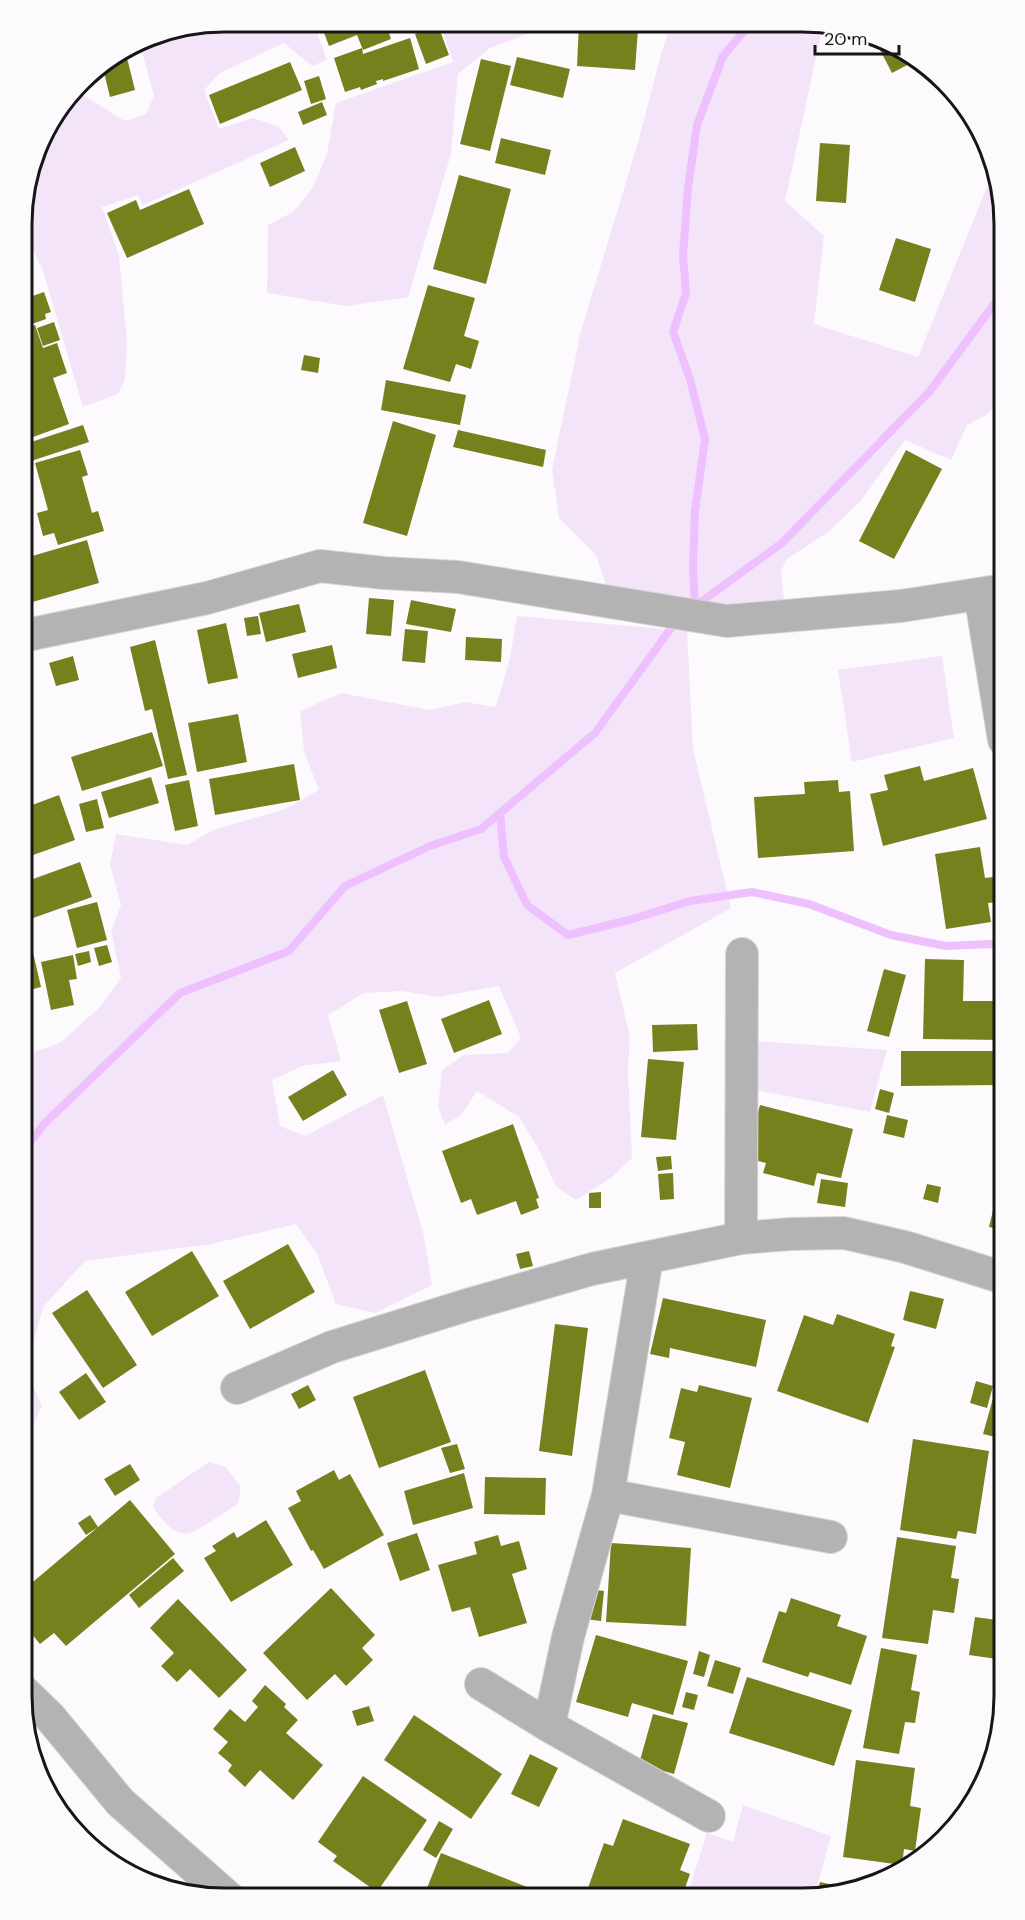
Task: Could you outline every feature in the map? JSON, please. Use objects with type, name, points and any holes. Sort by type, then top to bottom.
[{"type":"street","points":[[32,634],[207,598],[320,566],[384,573],[458,577],[727,621],[901,606],[992,592],[994,613]]},
{"type":"street","points":[[741,1238],[742,954]]},
{"type":"street","points":[[237,1388],[332,1347],[592,1269],[741,1238],[844,1233],[905,1247],[993,1275]]},
{"type":"street","points":[[549,1726],[568,1637],[608,1495],[646,1258]]},
{"type":"street","points":[[608,1495],[831,1537]]},
{"type":"street","points":[[481,1684],[549,1726],[709,1816]]},
{"type":"street","points":[[32,1700],[50,1718],[120,1802],[217,1888]]},
{"type":"shaded area","points":[[211,32],[317,32],[327,60],[312,66],[284,43],[220,73],[204,90],[219,129],[253,118],[279,127],[289,140],[143,205],[138,195],[102,207],[119,255],[127,343],[125,380],[118,394],[83,407],[43,271],[32,248],[33,199],[38,174],[57,128],[80,96],[83,95],[125,121],[146,114],[154,96],[141,50],[186,35]]},
{"type":"shaded area","points":[[442,32],[532,32],[490,48],[458,74],[451,154],[408,297],[346,306],[267,293],[268,225],[293,212],[312,189],[327,154],[336,103],[453,62]]},
{"type":"shaded area","points":[[668,32],[821,33],[785,201],[824,236],[814,324],[918,357],[989,183],[992,199],[994,408],[967,425],[951,460],[905,440],[859,503],[828,532],[787,559],[781,571],[784,601],[738,614],[608,591],[596,555],[559,518],[552,470],[581,331],[639,139]]},
{"type":"shaded area","points":[[517,616],[687,631],[693,749],[731,908],[615,973],[630,1037],[628,1071],[632,1158],[611,1178],[576,1200],[556,1186],[538,1148],[519,1117],[477,1091],[461,1115],[445,1125],[438,1107],[442,1070],[464,1055],[508,1053],[521,1038],[499,986],[438,997],[402,991],[364,993],[328,1015],[341,1061],[303,1066],[272,1080],[280,1126],[305,1136],[383,1095],[423,1232],[432,1285],[375,1313],[336,1304],[317,1254],[296,1224],[211,1244],[85,1261],[43,1307],[32,1348],[32,1053],[61,1042],[100,1007],[121,978],[111,931],[121,905],[110,865],[116,834],[187,845],[213,830],[285,809],[319,790],[304,752],[300,711],[341,693],[430,710],[465,702],[496,707],[510,658]]},
{"type":"shaded area","points":[[942,656],[954,738],[852,762],[838,670]]},
{"type":"shaded area","points":[[753,1041],[887,1050],[870,1112],[745,1088]]},
{"type":"shaded area","points":[[32,1384],[42,1406],[32,1428]]},
{"type":"shaded area","points":[[209,1462],[226,1467],[241,1487],[238,1504],[189,1533],[178,1532],[164,1521],[153,1507],[156,1498]]},
{"type":"shaded area","points":[[743,1805],[831,1836],[817,1888],[690,1888],[707,1833],[733,1842]]},
{"type":"building","points":[[324,32],[389,32],[391,39],[363,50],[357,35],[329,46]]},
{"type":"building","points":[[441,32],[449,55],[426,64],[415,34]]},
{"type":"building","points":[[579,32],[638,32],[635,70],[577,66]]},
{"type":"building","points":[[410,38],[419,69],[383,81],[383,79],[376,81],[377,84],[361,90],[360,87],[345,92],[334,58],[362,48],[363,54]]},
{"type":"building","points":[[879,48],[909,64],[892,73]]},
{"type":"building","points":[[517,57],[570,69],[563,98],[510,85]]},
{"type":"building","points":[[127,58],[135,90],[110,97],[104,73]]},
{"type":"building","points":[[481,59],[511,66],[490,151],[460,144]]},
{"type":"building","points":[[290,62],[302,90],[220,124],[209,95]]},
{"type":"building","points":[[319,76],[326,99],[311,104],[304,81]]},
{"type":"building","points":[[322,102],[327,115],[303,125],[298,112]]},
{"type":"building","points":[[501,138],[551,150],[545,175],[495,163]]},
{"type":"building","points":[[820,143],[850,145],[846,203],[816,201]]},
{"type":"building","points":[[295,147],[305,171],[270,187],[260,163]]},
{"type":"building","points":[[459,175],[511,189],[486,284],[433,269]]},
{"type":"building","points":[[189,189],[204,224],[127,258],[107,213],[136,200],[140,210]]},
{"type":"building","points":[[896,238],[931,249],[915,302],[879,290]]},
{"type":"building","points":[[428,285],[475,298],[464,336],[479,341],[471,369],[456,364],[450,382],[403,369]]},
{"type":"building","points":[[44,292],[51,312],[45,314],[46,319],[32,324],[32,296]]},
{"type":"building","points":[[54,322],[60,340],[43,346],[37,328]]},
{"type":"building","points":[[35,325],[43,348],[57,343],[67,373],[53,378],[69,424],[32,437],[32,326]]},
{"type":"building","points":[[304,355],[320,358],[318,373],[301,370]]},
{"type":"building","points":[[386,380],[466,395],[460,425],[381,410]]},
{"type":"building","points":[[393,421],[436,435],[407,536],[363,523]]},
{"type":"building","points":[[83,425],[89,442],[32,461],[32,442]]},
{"type":"building","points":[[458,430],[546,450],[543,467],[453,447]]},
{"type":"building","points":[[80,450],[88,475],[82,477],[92,513],[98,511],[104,531],[58,545],[54,533],[43,536],[37,513],[48,510],[35,463]]},
{"type":"building","points":[[906,450],[942,469],[894,559],[859,541]]},
{"type":"building","points":[[87,540],[99,583],[32,602],[32,556]]},
{"type":"building","points":[[369,598],[394,600],[391,636],[366,634]]},
{"type":"building","points":[[411,600],[456,609],[451,632],[406,624]]},
{"type":"building","points":[[299,604],[306,632],[266,642],[259,613]]},
{"type":"building","points":[[258,616],[261,634],[247,636],[244,618]]},
{"type":"building","points":[[226,623],[238,678],[208,684],[197,630]]},
{"type":"building","points":[[405,629],[428,631],[425,663],[402,661]]},
{"type":"building","points":[[466,637],[502,639],[501,662],[465,660]]},
{"type":"building","points":[[155,640],[187,775],[168,779],[152,709],[145,711],[130,647]]},
{"type":"building","points":[[332,645],[337,668],[298,678],[292,654]]},
{"type":"building","points":[[73,656],[79,680],[56,686],[49,663]]},
{"type":"building","points":[[238,714],[247,762],[197,772],[188,723]]},
{"type":"building","points":[[152,732],[163,766],[82,791],[71,757]]},
{"type":"building","points":[[294,764],[300,800],[215,815],[209,779]]},
{"type":"building","points":[[920,766],[924,781],[973,768],[987,819],[883,846],[870,794],[888,790],[884,775]]},
{"type":"building","points":[[151,777],[159,803],[109,818],[101,792]]},
{"type":"building","points":[[189,780],[198,826],[175,831],[165,785]]},
{"type":"building","points":[[838,780],[839,792],[850,791],[854,851],[758,858],[754,797],[805,794],[804,782]]},
{"type":"building","points":[[59,795],[75,840],[32,855],[32,805]]},
{"type":"building","points":[[97,799],[104,828],[86,832],[79,804]]},
{"type":"building","points":[[980,847],[985,878],[993,877],[994,880],[994,902],[988,903],[991,922],[946,929],[935,854]]},
{"type":"building","points":[[80,862],[92,897],[32,918],[32,879]]},
{"type":"building","points":[[97,902],[107,940],[77,948],[67,910]]},
{"type":"building","points":[[107,945],[112,962],[99,966],[94,948]]},
{"type":"building","points":[[32,948],[41,987],[32,989]]},
{"type":"building","points":[[89,951],[91,962],[78,966],[75,954]]},
{"type":"building","points":[[73,955],[77,979],[69,980],[74,1005],[51,1010],[41,962]]},
{"type":"building","points":[[925,959],[964,960],[963,1001],[993,1001],[993,1040],[923,1039]]},
{"type":"building","points":[[884,969],[906,975],[889,1037],[867,1031]]},
{"type":"building","points":[[489,1000],[502,1034],[454,1053],[441,1019]]},
{"type":"building","points":[[407,1001],[427,1064],[399,1073],[379,1010]]},
{"type":"building","points":[[697,1024],[698,1050],[653,1052],[652,1025]]},
{"type":"building","points":[[901,1051],[993,1051],[993,1085],[901,1086]]},
{"type":"building","points":[[648,1059],[684,1062],[676,1140],[641,1137]]},
{"type":"building","points":[[333,1070],[347,1095],[303,1121],[288,1097]]},
{"type":"building","points":[[880,1089],[894,1093],[889,1113],[875,1109]]},
{"type":"building","points":[[760,1105],[853,1129],[841,1178],[817,1173],[814,1186],[763,1173],[766,1163],[746,1158]]},
{"type":"building","points":[[887,1115],[908,1120],[904,1138],[883,1133]]},
{"type":"building","points":[[513,1124],[539,1198],[536,1199],[539,1208],[521,1215],[516,1201],[477,1215],[471,1199],[461,1203],[442,1151]]},
{"type":"building","points":[[671,1156],[672,1169],[658,1171],[656,1157]]},
{"type":"building","points":[[673,1173],[674,1199],[660,1200],[658,1174]]},
{"type":"building","points":[[821,1179],[848,1183],[845,1207],[817,1203]]},
{"type":"building","points":[[927,1184],[941,1187],[938,1203],[923,1199]]},
{"type":"building","points":[[601,1192],[601,1208],[589,1208],[589,1193]]},
{"type":"building","points":[[993,1209],[993,1228],[989,1227]]},
{"type":"building","points":[[288,1244],[315,1292],[250,1329],[223,1281]]},
{"type":"building","points":[[192,1251],[219,1296],[152,1336],[125,1292]]},
{"type":"building","points":[[529,1251],[533,1266],[520,1269],[516,1254]]},
{"type":"building","points":[[87,1290],[137,1365],[103,1388],[52,1313]]},
{"type":"building","points":[[910,1291],[944,1299],[936,1329],[903,1320]]},
{"type":"building","points":[[663,1298],[766,1320],[756,1367],[670,1348],[669,1358],[650,1354]]},
{"type":"building","points":[[837,1314],[895,1334],[891,1346],[895,1347],[868,1423],[777,1391],[804,1315],[833,1325]]},
{"type":"building","points":[[555,1324],[588,1328],[572,1456],[539,1451]]},
{"type":"building","points":[[425,1370],[451,1442],[379,1468],[353,1397]]},
{"type":"building","points":[[86,1373],[106,1402],[79,1420],[59,1392]]},
{"type":"building","points":[[976,1381],[993,1386],[987,1408],[970,1403]]},
{"type":"building","points":[[308,1385],[316,1400],[299,1409],[291,1394]]},
{"type":"building","points":[[699,1385],[752,1398],[730,1488],[677,1475],[685,1442],[669,1438],[681,1388],[697,1392]]},
{"type":"building","points":[[993,1398],[993,1436],[983,1434]]},
{"type":"building","points":[[913,1439],[989,1451],[976,1534],[958,1531],[956,1539],[900,1530]]},
{"type":"building","points":[[457,1444],[465,1469],[450,1473],[441,1448]]},
{"type":"building","points":[[130,1464],[140,1480],[115,1496],[104,1479]]},
{"type":"building","points":[[334,1470],[339,1480],[350,1474],[384,1535],[324,1569],[313,1550],[311,1551],[288,1508],[301,1501],[296,1491]]},
{"type":"building","points":[[464,1473],[473,1508],[413,1525],[404,1491]]},
{"type":"building","points":[[485,1477],[546,1478],[545,1515],[484,1514]]},
{"type":"building","points":[[130,1500],[175,1554],[66,1646],[54,1633],[40,1644],[32,1634],[32,1583]]},
{"type":"building","points":[[90,1515],[98,1527],[86,1535],[78,1523]]},
{"type":"building","points":[[266,1520],[293,1565],[231,1602],[204,1558],[216,1551],[212,1546],[234,1532],[237,1538]]},
{"type":"building","points":[[417,1533],[430,1570],[400,1581],[387,1543]]},
{"type":"building","points":[[498,1535],[501,1546],[519,1541],[527,1569],[512,1574],[527,1623],[479,1637],[470,1607],[452,1612],[438,1565],[477,1554],[474,1542]]},
{"type":"building","points":[[897,1537],[956,1546],[951,1578],[959,1579],[954,1613],[933,1610],[928,1644],[882,1638]]},
{"type":"building","points":[[611,1543],[691,1548],[686,1626],[606,1622]]},
{"type":"building","points":[[173,1558],[184,1571],[139,1608],[129,1595]]},
{"type":"building","points":[[331,1588],[375,1635],[362,1648],[373,1660],[346,1686],[335,1674],[307,1700],[263,1653]]},
{"type":"building","points":[[588,1589],[604,1591],[601,1621],[585,1619]]},
{"type":"building","points":[[791,1598],[841,1615],[837,1626],[867,1636],[851,1685],[810,1672],[808,1677],[762,1662],[779,1611],[786,1613]]},
{"type":"building","points":[[178,1599],[247,1670],[219,1698],[190,1669],[177,1682],[161,1666],[174,1653],[150,1628]]},
{"type":"building","points":[[975,1617],[993,1619],[993,1658],[969,1655]]},
{"type":"building","points":[[596,1635],[688,1661],[673,1715],[632,1703],[628,1717],[576,1702]]},
{"type":"building","points":[[881,1648],[917,1655],[911,1690],[920,1692],[915,1723],[905,1722],[899,1754],[863,1748]]},
{"type":"building","points":[[699,1651],[710,1655],[704,1677],[693,1674]]},
{"type":"building","points":[[715,1660],[741,1668],[733,1694],[707,1686]]},
{"type":"building","points":[[747,1677],[852,1710],[834,1766],[729,1733]]},
{"type":"building","points":[[265,1685],[286,1704],[284,1707],[298,1720],[286,1733],[323,1765],[293,1800],[260,1770],[245,1787],[228,1771],[232,1765],[218,1753],[228,1742],[213,1729],[230,1709],[245,1722],[258,1707],[252,1701]]},
{"type":"building","points":[[686,1692],[698,1695],[694,1710],[682,1707]]},
{"type":"building","points":[[369,1706],[374,1721],[357,1726],[352,1711]]},
{"type":"building","points":[[653,1714],[688,1723],[674,1774],[639,1764]]},
{"type":"building","points":[[414,1715],[502,1774],[471,1819],[384,1760]]},
{"type":"building","points":[[530,1754],[558,1768],[539,1807],[511,1794]]},
{"type":"building","points":[[856,1760],[915,1768],[910,1806],[921,1808],[915,1851],[904,1849],[903,1859],[894,1864],[843,1857]]},
{"type":"building","points":[[363,1776],[427,1820],[380,1888],[371,1888],[333,1861],[337,1856],[318,1842]]},
{"type":"building","points":[[623,1819],[690,1844],[680,1870],[690,1874],[685,1888],[588,1888],[604,1843],[613,1846]]},
{"type":"building","points":[[439,1821],[453,1829],[436,1858],[423,1850]]},
{"type":"building","points":[[441,1853],[527,1887],[527,1888],[427,1888]]},
{"type":"building","points":[[820,1882],[835,1885],[819,1887]]},
{"type":"waterway","points":[[695,606],[693,566],[695,511],[705,439],[690,379],[673,332],[686,293],[683,255],[688,188],[697,125],[723,56],[743,32]]},
{"type":"waterway","points":[[694,607],[782,543],[930,391],[994,304]]},
{"type":"waterway","points":[[32,1139],[45,1123],[180,993],[289,951],[345,886],[430,846],[481,829],[595,733],[677,620]]},
{"type":"waterway","points":[[500,813],[504,857],[527,905],[568,935],[629,920],[690,901],[752,892],[809,904],[891,935],[946,946],[994,945]]}]
